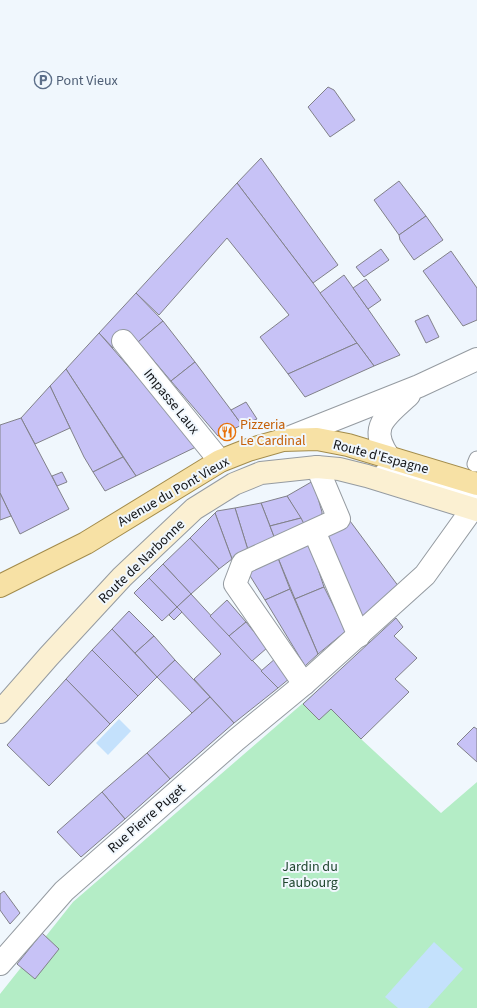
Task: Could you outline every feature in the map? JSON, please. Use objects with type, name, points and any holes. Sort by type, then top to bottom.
[{"type":"main road","name":"Route d'Espagne","points":[[283,440],[317,439],[348,445],[389,457],[476,469]]},
{"type":"main road","name":"Avenue du Pont Vieux","points":[[0,586],[86,543],[220,461],[248,450],[283,440]]},
{"type":"main road","name":"Route d'Espagne","points":[[317,467],[339,469],[476,506]]},
{"type":"main road","name":"Route de Narbonne","points":[[0,712],[122,577],[194,509],[234,484],[261,474],[317,467]]},
{"type":"street","name":"Impasse Laux","points":[[123,341],[220,461]]},
{"type":"street","name":"Avenue du Pont Vieux","points":[[283,440],[419,386],[477,359]]},
{"type":"street","name":"Avenue du Pont Vieux","points":[[389,457],[380,445],[378,434],[381,424],[419,386]]},
{"type":"street","points":[[304,684],[235,584],[243,563],[339,519],[317,467]]},
{"type":"street","name":"Rue Pierre Puget","points":[[0,964],[64,891],[236,740],[304,684],[425,575],[476,506]]},
{"type":"street","points":[[314,531],[358,636]]},
{"type":"green space","name":"Jardin du Faubourg","points":[[317,691],[361,739],[441,813],[477,782],[477,1008],[0,1008],[0,994],[73,902]]},
{"type":"water","points":[[119,719],[131,731],[108,755],[96,743]]},
{"type":"water","points":[[434,942],[463,969],[428,1008],[398,1008],[385,997]]},
{"type":"building","points":[[328,87],[334,90],[355,120],[330,137],[308,107]]},
{"type":"building","points":[[261,158],[338,265],[313,283],[237,183]]},
{"type":"building","points":[[399,181],[426,216],[399,235],[374,200]]},
{"type":"building","points":[[237,183],[357,343],[288,374],[260,337],[289,315],[227,238],[159,315],[136,293]]},
{"type":"building","points":[[426,216],[443,240],[414,260],[400,240],[399,235]]},
{"type":"building","points":[[381,249],[389,260],[364,277],[356,267]]},
{"type":"building","points":[[451,251],[477,288],[477,320],[463,326],[423,271]]},
{"type":"building","points":[[344,275],[400,355],[374,366],[320,293]]},
{"type":"building","points":[[366,279],[381,300],[368,309],[353,288]]},
{"type":"building","points":[[136,293],[163,321],[138,342],[130,334],[113,348],[99,333]]},
{"type":"building","points":[[428,315],[439,337],[426,343],[415,321]]},
{"type":"building","points":[[163,321],[195,362],[171,381],[138,342]]},
{"type":"building","points":[[99,333],[198,446],[136,476],[66,369]]},
{"type":"building","points":[[357,343],[374,366],[305,397],[288,374]]},
{"type":"building","points":[[195,362],[242,425],[218,436],[171,381]]},
{"type":"building","points":[[66,369],[123,457],[93,472],[84,457],[50,386]]},
{"type":"building","points":[[50,386],[70,428],[35,444],[21,418]]},
{"type":"building","points":[[246,402],[257,419],[242,425],[231,410]]},
{"type":"building","points":[[21,418],[69,509],[20,534],[0,493],[0,425]]},
{"type":"building","points":[[123,457],[136,476],[105,491],[93,472]]},
{"type":"building","points":[[62,472],[67,482],[57,486],[52,476]]},
{"type":"building","points":[[313,481],[322,512],[322,517],[305,526],[287,496]]},
{"type":"building","points":[[0,493],[11,516],[0,520]]},
{"type":"building","points":[[287,496],[301,518],[270,526],[261,503]]},
{"type":"building","points":[[261,503],[275,539],[248,550],[235,508]]},
{"type":"building","points":[[235,508],[248,550],[232,559],[215,513],[217,511]]},
{"type":"building","points":[[215,513],[232,559],[219,569],[190,538]]},
{"type":"building","points":[[301,518],[305,526],[275,539],[270,526]]},
{"type":"building","points":[[350,521],[399,587],[359,621],[322,533]]},
{"type":"building","points":[[190,538],[219,569],[191,594],[163,564]]},
{"type":"building","points":[[308,539],[324,587],[295,599],[276,553]]},
{"type":"building","points":[[276,553],[290,589],[265,600],[247,571]]},
{"type":"building","points":[[163,564],[191,594],[177,607],[149,578]]},
{"type":"building","points":[[149,578],[177,607],[162,621],[134,593]]},
{"type":"building","points":[[324,587],[346,631],[318,654],[295,599]]},
{"type":"building","points":[[290,589],[318,654],[305,666],[265,600]]},
{"type":"building","points":[[191,594],[278,688],[234,723],[194,679],[221,654],[177,607]]},
{"type":"building","points":[[227,600],[246,622],[229,636],[210,616]]},
{"type":"building","points":[[177,607],[182,612],[174,620],[169,615]]},
{"type":"building","points":[[129,611],[154,636],[135,653],[112,629]]},
{"type":"building","points":[[396,618],[403,627],[394,636],[417,658],[395,679],[409,692],[361,739],[331,709],[319,720],[303,704]]},
{"type":"building","points":[[246,622],[267,648],[252,661],[229,636]]},
{"type":"building","points":[[112,629],[157,677],[138,696],[92,650]]},
{"type":"building","points":[[154,636],[175,660],[157,677],[135,653]]},
{"type":"building","points":[[92,650],[138,696],[110,724],[66,679]]},
{"type":"building","points":[[276,658],[290,678],[278,688],[261,671]]},
{"type":"building","points":[[175,660],[210,697],[192,713],[157,677]]},
{"type":"building","points":[[66,679],[110,724],[49,786],[7,745]]},
{"type":"building","points":[[210,697],[234,723],[170,779],[147,753]]},
{"type":"building","points":[[474,727],[477,729],[477,762],[457,744]]},
{"type":"building","points":[[147,753],[170,779],[125,819],[102,792]]},
{"type":"building","points":[[102,792],[125,819],[81,857],[57,832]]},
{"type":"building","points":[[4,891],[20,913],[10,924],[0,910],[0,894]]},
{"type":"building","points":[[42,933],[59,949],[35,979],[17,964]]},
{"type":"place","name":"Pont Vieux","points":[[43,80]]},
{"type":"place","name":"Pizzeria Le Cardinal","points":[[227,432]]}]
